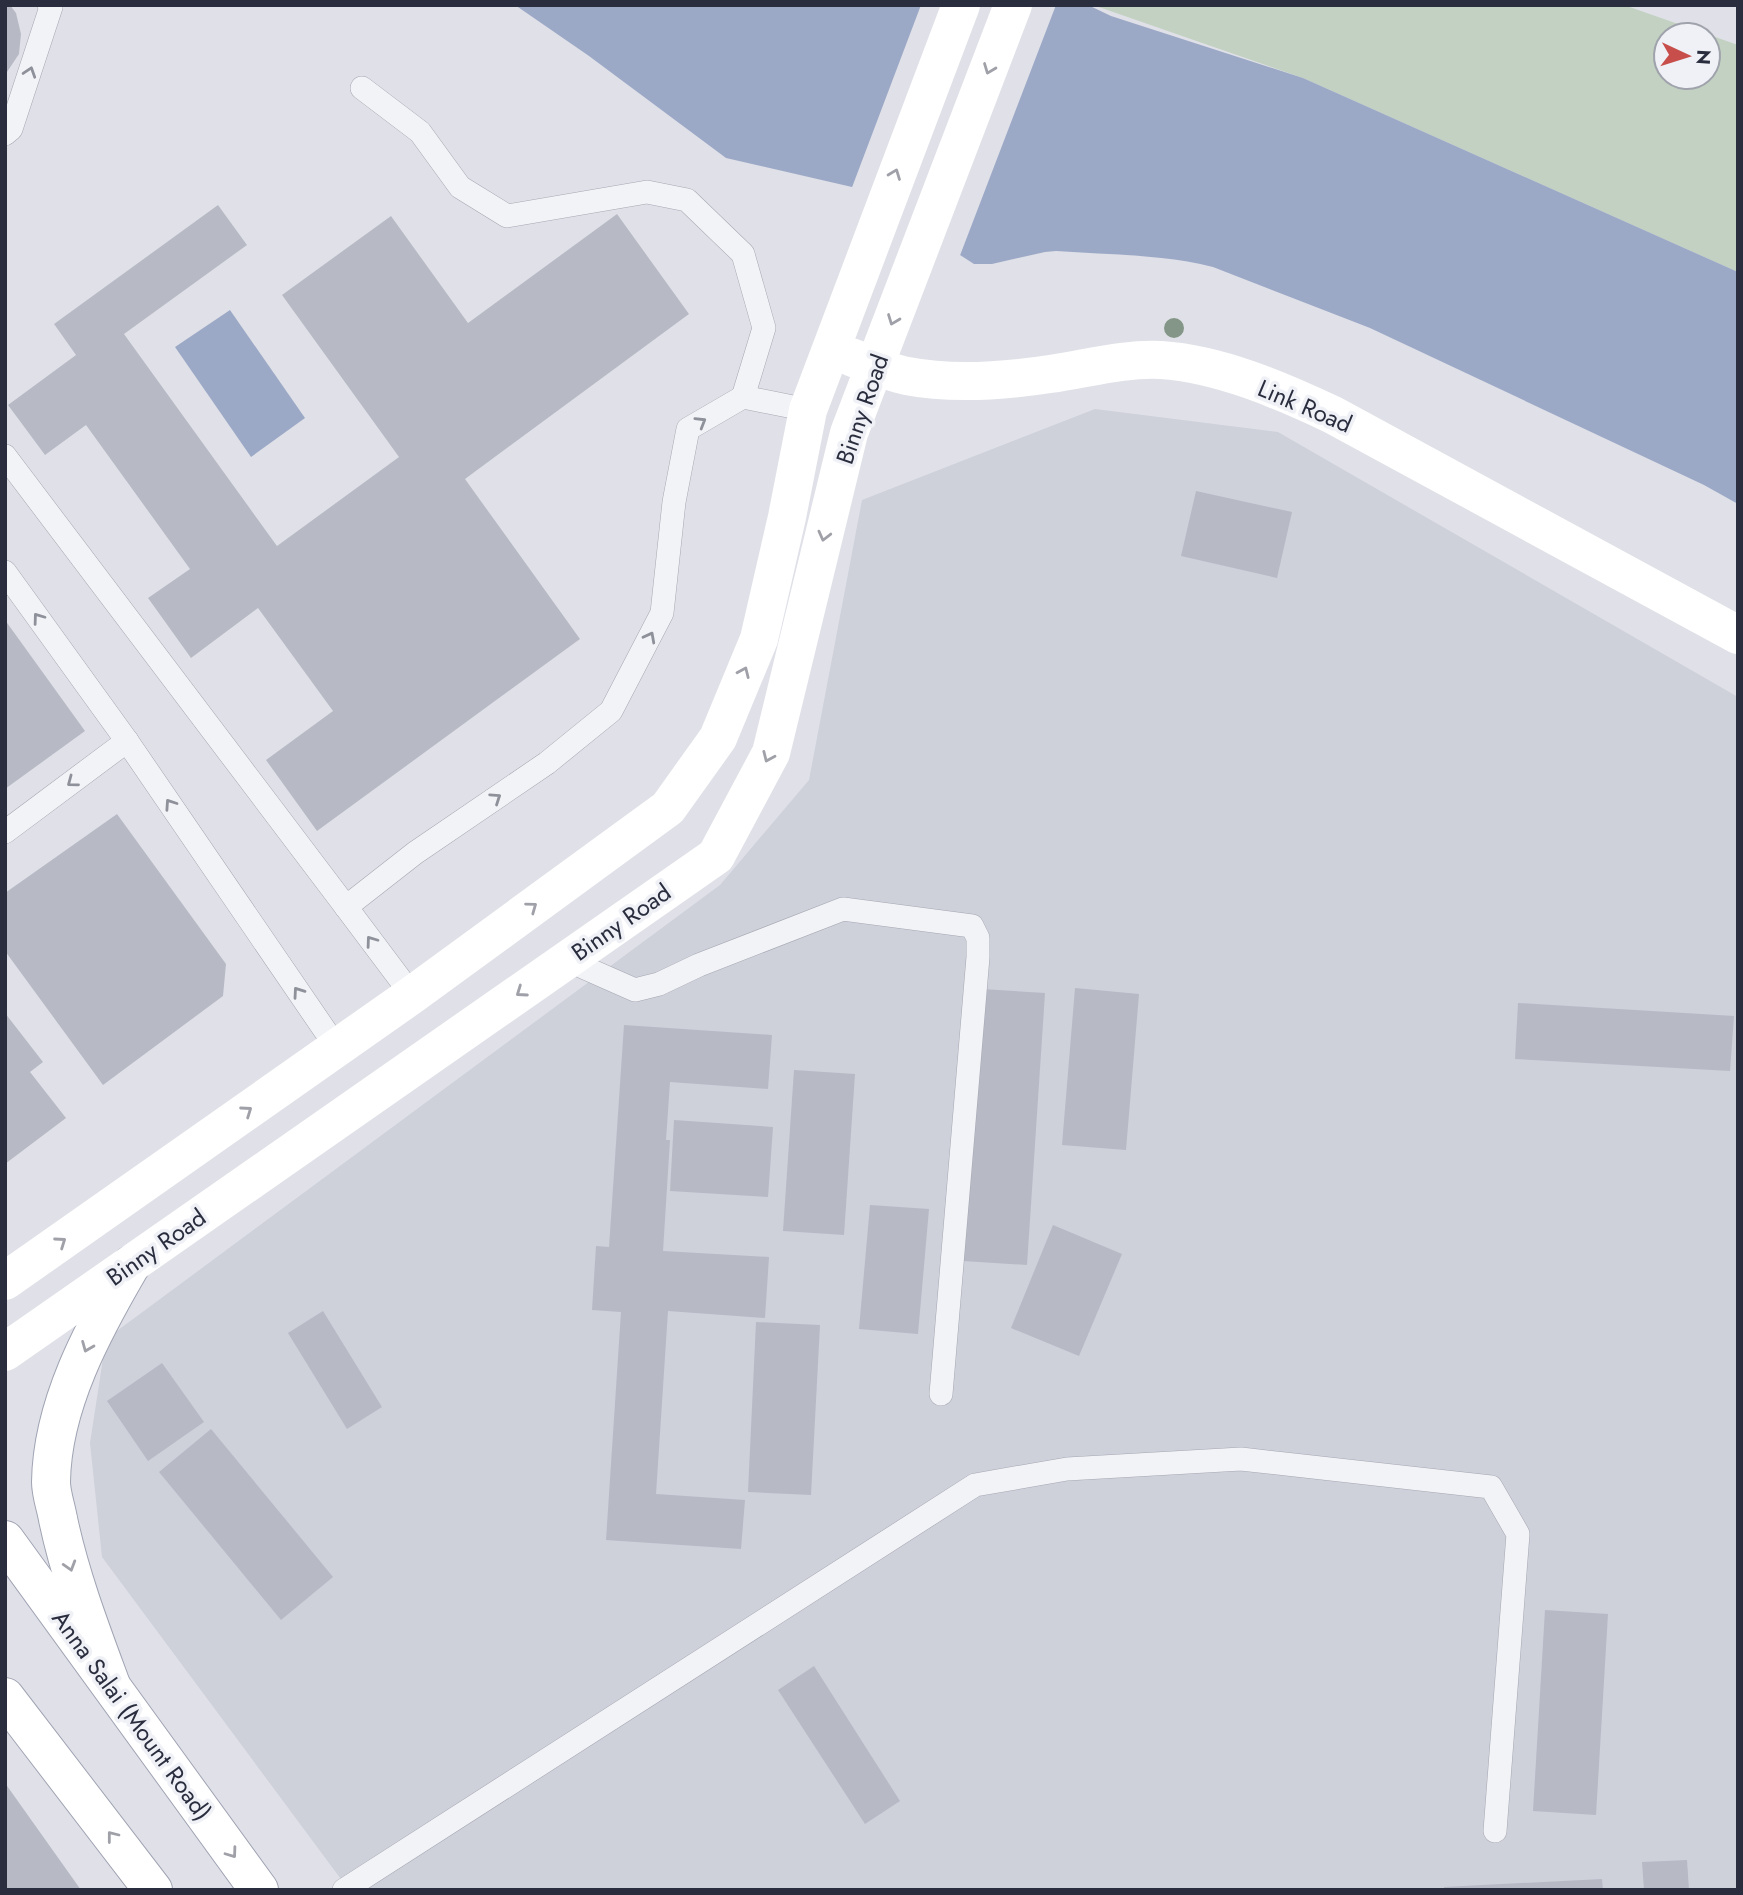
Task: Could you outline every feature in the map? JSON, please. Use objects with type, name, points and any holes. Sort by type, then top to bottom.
[{"type":"main road","name":"Binny Road","points":[[5,1281],[412,995],[668,808],[718,738],[759,639],[808,410],[961,5]]},
{"type":"main road","name":"Binny Road","points":[[5,1352],[716,856],[772,753],[849,433],[1013,5]]},
{"type":"main road","name":"Link Road","points":[[829,349],[907,376],[955,381],[1036,376],[1149,361],[1180,363],[1213,370],[1283,394],[1333,415],[1738,635]]},
{"type":"main road","points":[[111,1685],[64,1545],[51,1483],[60,1413],[96,1324],[131,1265]]},
{"type":"main road","name":"Anna Salai (Mount Road)","points":[[5,1540],[259,1890]]},
{"type":"main road","points":[[5,1697],[153,1890]]},
{"type":"lane","points":[[5,134],[11,129],[51,7],[49,5]]},
{"type":"lane","points":[[362,88],[420,132],[460,187],[507,216],[647,192],[687,200],[743,254],[764,328],[743,397]]},
{"type":"lane","points":[[346,907],[415,853],[547,763],[611,711],[662,614],[674,502],[688,429],[743,397],[808,410]]},
{"type":"lane","points":[[5,456],[412,995]]},
{"type":"lane","points":[[5,572],[127,741],[337,1048]]},
{"type":"lane","points":[[5,832],[127,741]]},
{"type":"lane","points":[[567,960],[635,990],[648,988],[699,965],[843,909],[972,926],[978,938],[978,957],[941,1394]]},
{"type":"lane","points":[[344,1890],[975,1485],[1067,1469],[1241,1459],[1491,1488],[1518,1534],[1495,1831]]},
{"type":"shaded area","points":[[1095,409],[1278,432],[1738,697],[1738,1890],[349,1890],[102,1557],[90,1443],[106,1339],[720,885],[809,780],[862,500]]},
{"type":"green space","points":[[1093,5],[1624,5],[1670,21],[1652,21],[1652,91],[1722,91],[1722,39],[1738,45],[1738,272],[1303,78]]},
{"type":"water","points":[[515,5],[1088,5],[1111,16],[1303,78],[1738,272],[1738,504],[1704,485],[1370,328],[1213,267],[1155,257],[1056,251],[992,264],[974,264],[913,214],[852,187],[726,158],[589,56]]},
{"type":"water","points":[[230,310],[305,418],[251,457],[175,347]]},
{"type":"pier","points":[[921,5],[1056,5],[959,258],[911,217],[851,190]]},
{"type":"building","points":[[5,5],[10,5],[16,13],[21,34],[19,54],[5,75]]},
{"type":"building","points":[[218,205],[247,245],[124,334],[277,546],[399,457],[282,295],[391,216],[468,323],[617,214],[689,314],[465,479],[580,639],[317,831],[266,760],[333,711],[258,608],[191,658],[148,598],[190,569],[86,425],[45,455],[8,405],[76,355],[54,324]]},
{"type":"building","points":[[1196,491],[1292,512],[1277,578],[1181,556]]},
{"type":"building","points":[[5,620],[85,731],[5,789]]},
{"type":"building","points":[[117,814],[226,964],[223,996],[103,1085],[5,951],[5,893]]},
{"type":"building","points":[[1075,988],[1139,994],[1126,1150],[1062,1145]]},
{"type":"building","points":[[982,989],[1045,993],[1027,1265],[963,1261]]},
{"type":"building","points":[[1518,1003],[1734,1016],[1730,1071],[1515,1059]]},
{"type":"building","points":[[5,1013],[43,1062],[30,1072],[66,1118],[5,1164]]},
{"type":"building","points":[[624,1025],[772,1035],[768,1089],[670,1082],[666,1140],[670,1140],[663,1251],[769,1257],[765,1318],[668,1311],[656,1494],[745,1500],[741,1549],[606,1540],[621,1312],[592,1310],[596,1246],[609,1247]]},
{"type":"building","points":[[794,1070],[855,1074],[844,1235],[783,1231]]},
{"type":"building","points":[[674,1120],[773,1127],[768,1197],[670,1191]]},
{"type":"building","points":[[870,1205],[929,1209],[918,1334],[859,1329]]},
{"type":"building","points":[[1053,1225],[1122,1254],[1079,1356],[1011,1328]]},
{"type":"building","points":[[323,1311],[382,1407],[347,1429],[288,1333]]},
{"type":"building","points":[[756,1322],[820,1325],[811,1495],[748,1492]]},
{"type":"building","points":[[162,1363],[204,1422],[148,1461],[107,1401]]},
{"type":"building","points":[[211,1429],[333,1577],[281,1620],[159,1472]]},
{"type":"building","points":[[1545,1610],[1608,1614],[1596,1815],[1533,1811]]},
{"type":"building","points":[[814,1666],[900,1801],[865,1824],[778,1690]]},
{"type":"building","points":[[5,1783],[81,1890],[5,1890]]},
{"type":"building","points":[[1687,1860],[1689,1890],[1644,1890],[1642,1862]]},
{"type":"building","points":[[1602,1879],[1603,1890],[1444,1890],[1444,1887]]}]
